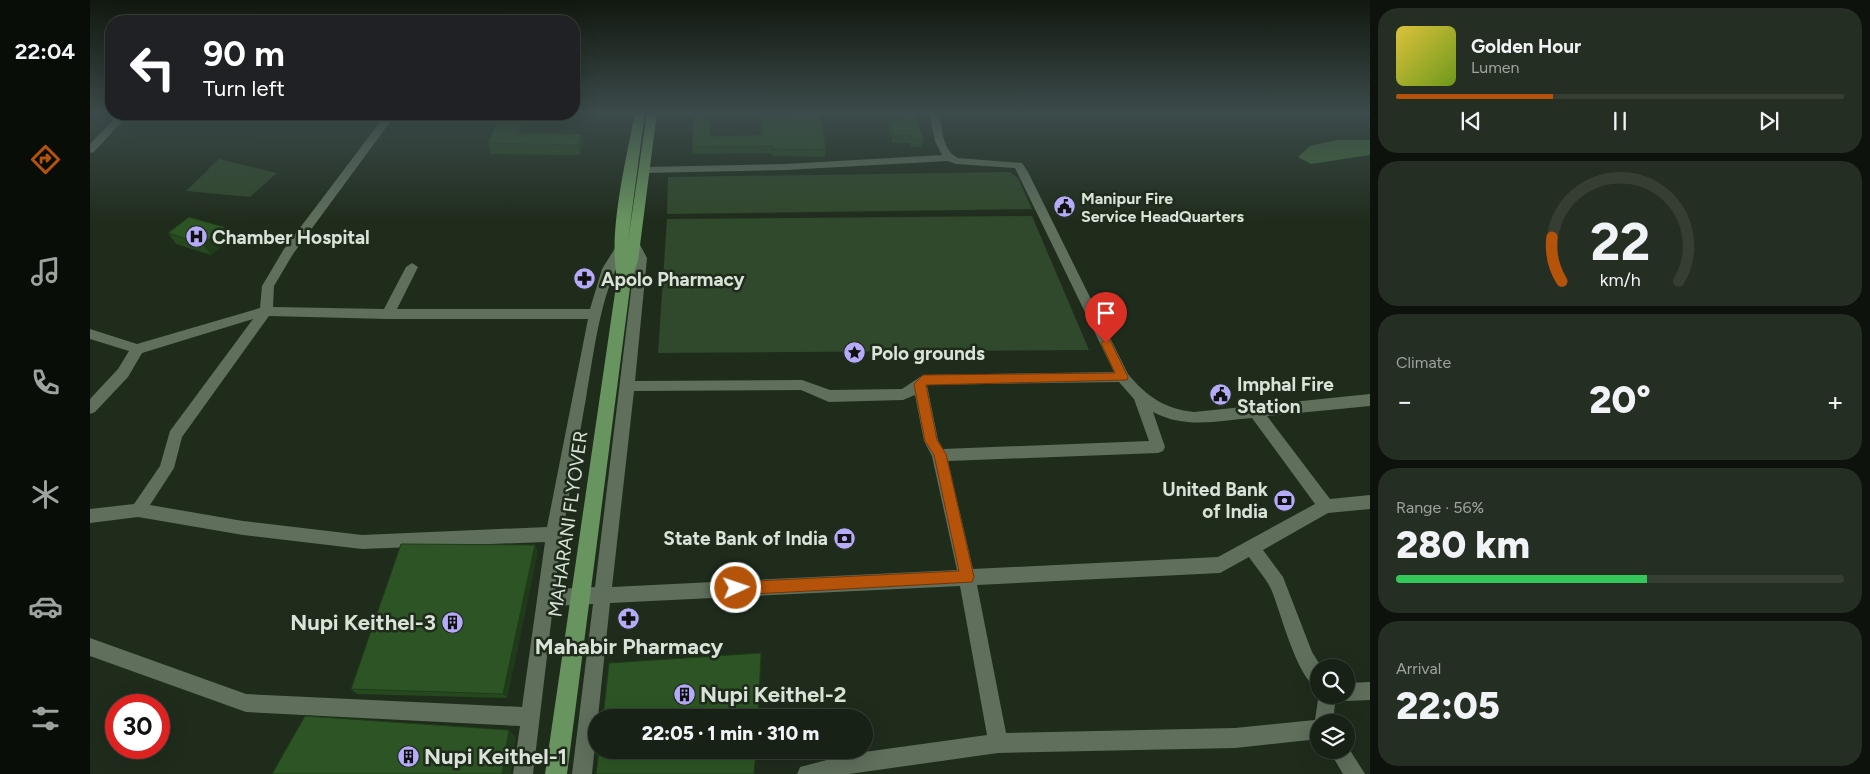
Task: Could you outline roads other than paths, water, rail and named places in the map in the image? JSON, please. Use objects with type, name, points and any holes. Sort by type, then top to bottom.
[{"type":"main road","points":[[628,246],[641,148]]},
{"type":"main road","points":[[628,246],[644,170],[644,148]]},
{"type":"main road","name":"MAHARANI FLYOVER","points":[[556,774],[628,246]]},
{"type":"street","points":[[138,510],[167,468],[175,436],[266,311],[268,286],[288,252],[366,148]]},
{"type":"street","points":[[943,148],[948,158]]},
{"type":"street","points":[[644,170],[785,167],[948,158],[956,161],[1018,165],[1123,377],[1141,398],[1154,409],[1178,417],[1256,412],[1370,400]]},
{"type":"street","points":[[523,774],[532,717],[554,534],[595,314],[608,269],[628,246],[641,258],[630,386],[601,595],[582,774]]},
{"type":"street","points":[[388,314],[412,266]]},
{"type":"street","points":[[90,334],[137,349],[266,311],[388,314],[595,314]]},
{"type":"street","points":[[90,408],[123,373],[137,349]]},
{"type":"street","points":[[630,386],[802,385],[829,396],[903,394],[920,384],[923,380],[1123,377]]},
{"type":"street","points":[[920,384],[932,441],[940,454],[967,577],[998,743]]},
{"type":"street","points":[[940,454],[1158,447],[1141,398]]},
{"type":"street","points":[[1256,412],[1326,506]]},
{"type":"street","points":[[546,598],[1220,565],[1326,506],[1370,502]]},
{"type":"street","points":[[90,516],[138,510],[243,528],[362,542],[554,534]]},
{"type":"street","points":[[1251,547],[1277,584],[1305,658],[1310,666]]},
{"type":"street","points":[[90,646],[246,703],[532,717]]},
{"type":"street","points":[[1355,692],[1370,691]]},
{"type":"street","points":[[808,774],[850,764],[998,743],[1235,738],[1310,729]]},
{"type":"street","points":[[1344,759],[1355,774]]},
{"type":"place","name":"Manipur Fire Service HeadQuarters","points":[[1065,207]]},
{"type":"place","name":"Chamber Hospital","points":[[196,237]]},
{"type":"place","name":"Apolo Pharmacy","points":[[585,279]]},
{"type":"place","name":"Polo grounds","points":[[855,353]]},
{"type":"place","name":"Imphal Fire Station","points":[[1221,395]]},
{"type":"place","name":"United Bank of India","points":[[1284,500]]},
{"type":"place","name":"State Bank of India","points":[[844,538]]},
{"type":"place","name":"Mahabir Pharmacy","points":[[629,619]]},
{"type":"place","name":"Nupi Keithel-3","points":[[452,622]]},
{"type":"place","name":"Nupi Keithel-2","points":[[684,694]]},
{"type":"place","name":"Nupi Keithel-1","points":[[408,756]]}]
